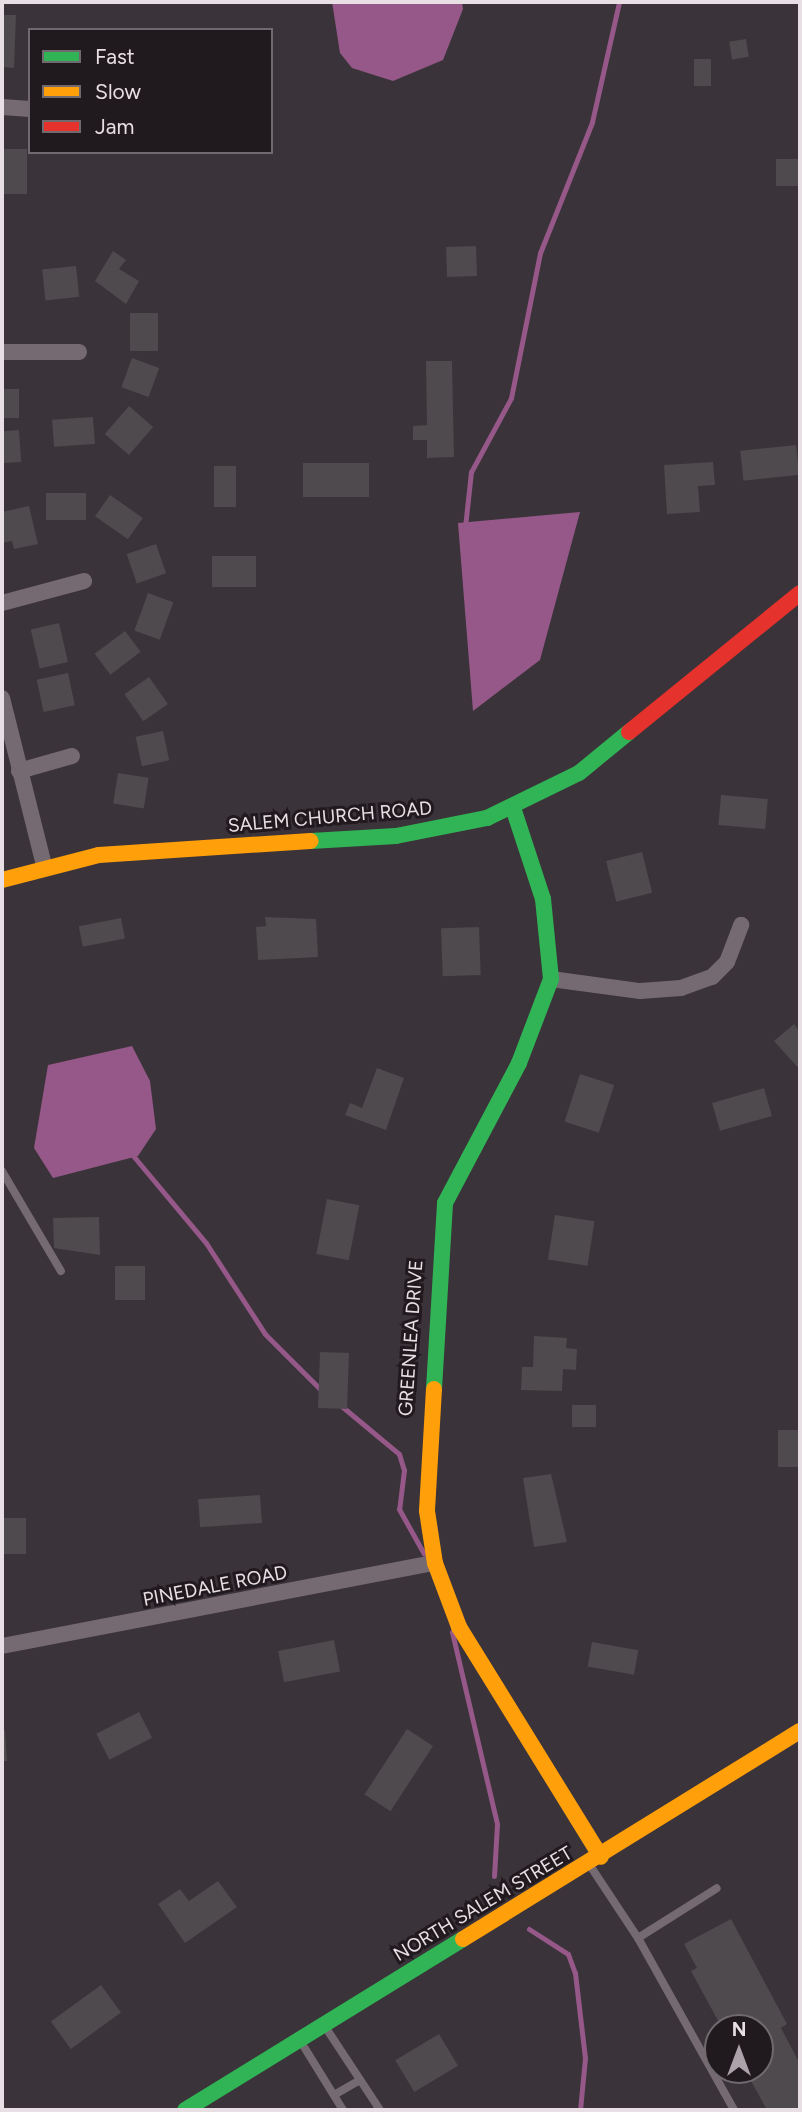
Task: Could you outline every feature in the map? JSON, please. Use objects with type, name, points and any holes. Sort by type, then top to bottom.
[{"type":"street","points":[[2,107],[28,109]]},
{"type":"street","points":[[2,352],[79,352]]},
{"type":"street","points":[[2,603],[84,581]]},
{"type":"street","name":"SALEM CHURCH ROAD","points":[[2,880],[44,865],[99,855],[406,835],[513,808],[603,755],[800,593]]},
{"type":"street","points":[[2,698],[44,865]]},
{"type":"street","points":[[19,771],[72,755]]},
{"type":"street","name":"GREENLEA DRIVE","points":[[513,808],[543,899],[551,979],[519,1063],[457,1171],[439,1228],[425,1457],[435,1563],[459,1627],[595,1861]]},
{"type":"street","points":[[551,979],[640,991],[681,988],[712,977],[727,962],[741,925]]},
{"type":"street","name":"PINEDALE ROAD","points":[[2,1646],[435,1563]]},
{"type":"street","name":"NORTH SALEM STREET","points":[[186,2110],[595,1861],[800,1731]]},
{"type":"lane","points":[[2,1171],[61,1271]]},
{"type":"lane","points":[[595,1861],[734,2110]]},
{"type":"lane","points":[[638,1938],[717,1888]]},
{"type":"lane","points":[[324,2024],[380,2110]]},
{"type":"lane","points":[[299,2039],[343,2110]]},
{"type":"lane","points":[[334,2095],[360,2080]]},
{"type":"shaded area","points":[[332,2],[462,2],[463,9],[443,60],[393,81],[352,68],[340,53]]},
{"type":"shaded area","points":[[580,512],[540,660],[473,711],[458,523]]},
{"type":"shaded area","points":[[132,1046],[150,1081],[156,1129],[138,1156],[53,1178],[34,1148],[48,1065]]},
{"type":"building","points":[[2,15],[16,15],[14,68],[2,67]]},
{"type":"building","points":[[746,39],[749,57],[732,59],[729,42]]},
{"type":"building","points":[[694,59],[711,59],[711,86],[694,86]]},
{"type":"building","points":[[3,149],[27,149],[27,194],[4,194],[2,204]]},
{"type":"building","points":[[776,159],[800,159],[800,186],[776,186]]},
{"type":"building","points":[[476,246],[477,276],[447,277],[446,247]]},
{"type":"building","points":[[113,251],[126,260],[119,269],[139,281],[126,304],[95,281]]},
{"type":"building","points":[[76,266],[79,297],[45,300],[42,270]]},
{"type":"building","points":[[130,313],[158,313],[158,351],[130,351]]},
{"type":"building","points":[[132,358],[159,368],[149,397],[121,387]]},
{"type":"building","points":[[426,361],[452,361],[454,457],[427,458],[427,440],[413,440],[413,426],[427,425]]},
{"type":"building","points":[[2,389],[19,389],[19,418],[2,418]]},
{"type":"building","points":[[129,406],[153,427],[129,455],[105,434]]},
{"type":"building","points":[[93,417],[95,444],[54,447],[52,420]]},
{"type":"building","points":[[19,430],[21,462],[4,463],[2,431]]},
{"type":"building","points":[[796,445],[799,475],[743,481],[740,451]]},
{"type":"building","points":[[713,462],[715,485],[698,486],[700,512],[667,514],[664,465]]},
{"type":"building","points":[[303,463],[369,463],[369,497],[303,497]]},
{"type":"building","points":[[214,466],[236,466],[236,507],[214,507]]},
{"type":"building","points":[[46,493],[86,493],[86,520],[46,520]]},
{"type":"building","points":[[110,495],[143,518],[128,539],[95,516]]},
{"type":"building","points":[[29,506],[38,544],[14,549],[12,541],[2,543],[2,512]]},
{"type":"building","points":[[156,544],[166,573],[137,583],[127,554]]},
{"type":"building","points":[[212,556],[256,556],[256,587],[212,587]]},
{"type":"building","points":[[148,593],[173,602],[160,640],[134,631]]},
{"type":"building","points":[[59,623],[68,662],[40,668],[31,630]]},
{"type":"building","points":[[125,631],[141,652],[110,675],[95,654]]},
{"type":"building","points":[[68,673],[75,705],[44,712],[37,680]]},
{"type":"building","points":[[149,677],[168,704],[143,721],[124,694]]},
{"type":"building","points":[[163,731],[169,760],[142,766],[136,737]]},
{"type":"building","points":[[118,773],[149,778],[144,808],[113,804]]},
{"type":"building","points":[[721,795],[768,799],[765,829],[718,825]]},
{"type":"building","points":[[642,852],[652,893],[616,902],[606,861]]},
{"type":"building","points":[[265,917],[316,919],[318,957],[258,960],[256,927],[266,926]]},
{"type":"building","points":[[121,918],[125,939],[83,947],[79,926]]},
{"type":"building","points":[[479,927],[481,975],[443,976],[441,928]]},
{"type":"building","points":[[794,1024],[800,1032],[800,1070],[774,1041]]},
{"type":"building","points":[[377,1068],[404,1078],[386,1130],[345,1115],[350,1103],[362,1108]]},
{"type":"building","points":[[580,1074],[614,1085],[599,1133],[565,1122]]},
{"type":"building","points":[[764,1088],[772,1116],[720,1131],[712,1103]]},
{"type":"building","points":[[327,1199],[359,1205],[349,1260],[316,1254]]},
{"type":"building","points":[[555,1215],[595,1221],[587,1266],[548,1259]]},
{"type":"building","points":[[99,1217],[100,1255],[54,1248],[53,1218]]},
{"type":"building","points":[[115,1266],[145,1266],[145,1300],[115,1300]]},
{"type":"building","points":[[534,1336],[567,1338],[566,1348],[577,1349],[576,1370],[563,1369],[562,1391],[521,1390],[522,1367],[533,1367]]},
{"type":"building","points":[[320,1352],[349,1353],[347,1409],[318,1408]]},
{"type":"building","points":[[572,1405],[596,1405],[596,1427],[572,1427]]},
{"type":"building","points":[[778,1430],[800,1430],[800,1467],[778,1467]]},
{"type":"building","points":[[551,1474],[567,1542],[534,1547],[523,1478]]},
{"type":"building","points":[[260,1495],[262,1523],[200,1527],[198,1499]]},
{"type":"building","points":[[2,1518],[26,1518],[26,1554],[2,1554]]},
{"type":"building","points":[[334,1640],[340,1671],[284,1682],[278,1651]]},
{"type":"building","points":[[592,1642],[638,1650],[634,1675],[588,1667]]},
{"type":"building","points":[[139,1712],[152,1738],[109,1760],[96,1734]]},
{"type":"building","points":[[407,1729],[433,1746],[391,1811],[365,1794]]},
{"type":"building","points":[[2,1730],[5,1730],[7,1761],[2,1761]]},
{"type":"building","points":[[218,1881],[237,1907],[185,1943],[158,1904],[180,1889],[189,1901]]},
{"type":"building","points":[[731,1919],[787,2024],[781,2028],[800,2064],[800,2110],[767,2110],[753,2084],[774,2084],[774,2014],[714,2014],[691,1971],[697,1968],[684,1944]]},
{"type":"building","points":[[101,1985],[121,2013],[71,2049],[51,2021]]},
{"type":"building","points":[[439,2034],[458,2066],[414,2092],[395,2060]]},
{"type":"waterway","points":[[465,527],[471,472],[511,398],[540,253],[592,122],[619,2]]},
{"type":"waterway","points":[[130,1152],[206,1243],[265,1334],[325,1394]]},
{"type":"waterway","points":[[339,1404],[399,1454],[404,1470],[399,1509],[424,1554]]},
{"type":"waterway","points":[[452,1632],[497,1824],[494,1876]]},
{"type":"waterway","points":[[529,1929],[568,1954],[575,1973],[585,2058],[580,2110]]},
{"type":"traffic: fast","points":[[311,841],[396,836],[487,818],[579,773],[629,732]]},
{"type":"traffic: fast","points":[[434,1389],[445,1203],[519,1063],[551,979],[543,899],[513,808]]},
{"type":"traffic: fast","points":[[185,2110],[463,1939]]},
{"type":"traffic: slow","points":[[2,880],[99,855],[311,841]]},
{"type":"traffic: slow","points":[[434,1389],[427,1511],[435,1563],[459,1627],[601,1857]]},
{"type":"traffic: slow","points":[[463,1939],[800,1731]]},
{"type":"traffic: jam","points":[[629,732],[800,593]]}]
